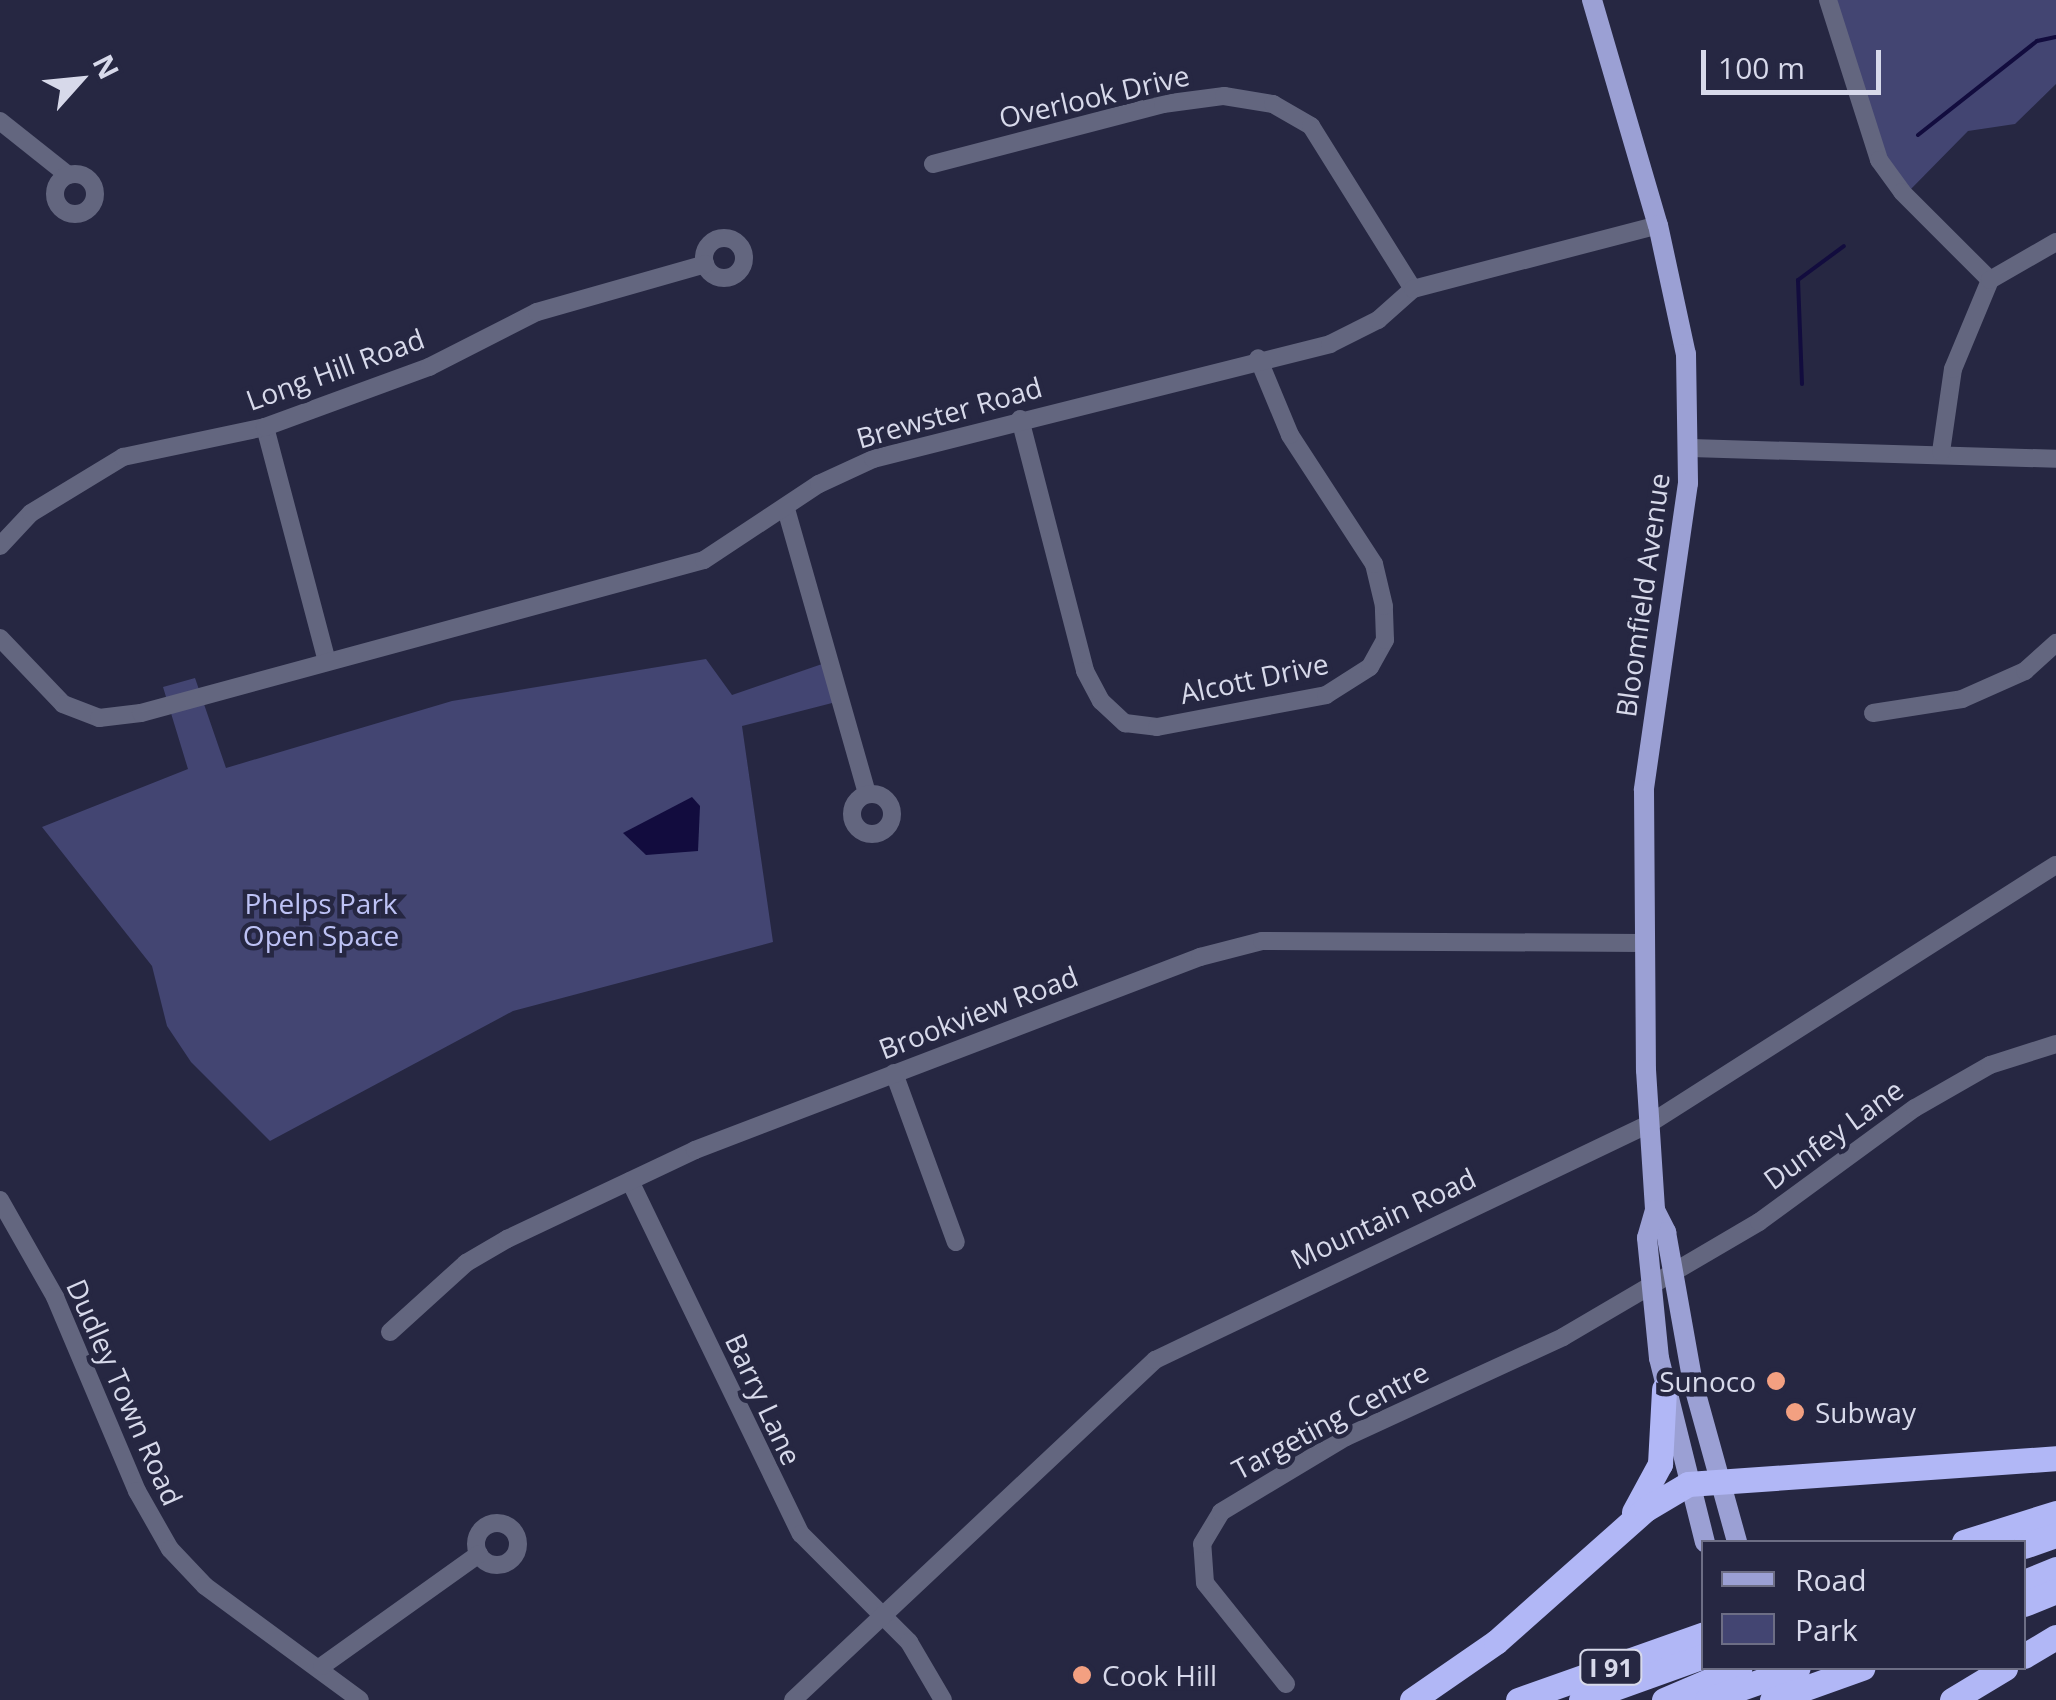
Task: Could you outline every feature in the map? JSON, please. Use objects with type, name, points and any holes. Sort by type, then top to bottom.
[{"type":"highway","points":[[1628,1524],[1660,1464],[1664,1389]]},
{"type":"highway","points":[[1412,1700],[1496,1642],[1628,1524],[1688,1484],[1718,1478],[2056,1458]]},
{"type":"highway","points":[[1970,1540],[2056,1513]]},
{"type":"highway","points":[[2026,1545],[2056,1536]]},
{"type":"highway","points":[[2026,1581],[2056,1569]]},
{"type":"highway","points":[[2026,1603],[2056,1591]]},
{"type":"highway","name":"I 91","points":[[1518,1700],[1701,1635]]},
{"type":"highway","points":[[2026,1655],[2056,1637]]},
{"type":"highway","points":[[1581,1700],[1701,1657]]},
{"type":"highway","points":[[1620,1700],[1703,1670]]},
{"type":"highway","points":[[1708,1700],[1778,1670]]},
{"type":"highway","points":[[1772,1700],[1856,1670]]},
{"type":"highway","points":[[1952,1700],[2001,1670]]},
{"type":"highway","points":[[1664,1700],[1745,1679]]},
{"type":"main road","name":"Bloomfield Avenue","points":[[1592,0],[1658,226],[1686,354],[1691,448],[1647,752],[1642,943],[1654,1210],[1647,1230],[1650,1284],[1664,1389],[1705,1540]]},
{"type":"main road","name":"Bloomfield Avenue","points":[[1654,1210],[1665,1228],[1693,1383],[1736,1540]]},
{"type":"main road","points":[[1664,1389],[1693,1383]]},
{"type":"main road","points":[[1783,1670],[1784,1700]]},
{"type":"street","points":[[1828,0],[1879,160],[1902,192],[1990,280]]},
{"type":"street","name":"Overlook Drive","points":[[932,164],[1164,104],[1224,96],[1273,104],[1311,126],[1413,289]]},
{"type":"street","points":[[2,127],[68,175]]},
{"type":"street","name":"Brewster Road","points":[[0,638],[63,704],[99,718],[141,713],[326,658],[704,560],[786,510],[819,484],[873,459],[1258,358],[1330,344],[1378,320],[1413,289],[1658,226]]},
{"type":"street","points":[[1942,452],[1952,369],[1990,280],[2056,242]]},
{"type":"street","name":"Long Hill Road","points":[[0,546],[31,513],[123,457],[265,427],[428,367],[536,312],[705,264]]},
{"type":"street","name":"Alcott Drive","points":[[1020,418],[1085,671],[1101,701],[1124,723],[1157,727],[1326,694],[1351,685],[1370,667],[1385,640],[1384,606],[1374,564],[1284,425],[1258,358]]},
{"type":"street","points":[[265,427],[326,658]]},
{"type":"street","points":[[1691,448],[1942,452],[2056,459]]},
{"type":"street","points":[[786,510],[867,794]]},
{"type":"street","points":[[1872,713],[1962,698],[2025,671],[2056,643]]},
{"type":"street","name":"Mountain Road","points":[[793,1700],[1124,1385],[1186,1340],[1649,1124],[2056,865]]},
{"type":"street","name":"Brookview Road","points":[[390,1332],[466,1264],[630,1181],[894,1073],[1200,957],[1262,941],[1540,948],[1642,943]]},
{"type":"street","name":"Dunfey Lane","points":[[1650,1284],[1759,1222],[1914,1108],[1990,1065],[2056,1044]]},
{"type":"street","points":[[894,1073],[956,1242]]},
{"type":"street","name":"Barry Lane","points":[[630,1181],[802,1534],[879,1618],[910,1642],[944,1700]]},
{"type":"street","name":"Dudley Town Road","points":[[0,1200],[55,1298],[162,1538],[205,1586],[322,1666],[360,1700]]},
{"type":"street","name":"Targeting Centre","points":[[1286,1684],[1205,1583],[1202,1544],[1221,1512],[1346,1437],[1541,1349],[1650,1284]]},
{"type":"street","points":[[322,1666],[479,1554]]},
{"type":"green space","points":[[1835,0],[2056,0],[2056,84],[2015,124],[1968,131],[1909,191],[1874,138]]},
{"type":"green space","name":"Phelps Park Open Space","points":[[706,659],[732,695],[825,663],[836,702],[742,726],[773,942],[513,1011],[270,1141],[191,1062],[167,1026],[152,966],[42,827],[188,769],[163,687],[195,678],[226,768],[452,701]]},
{"type":"shaded area","points":[[692,797],[700,806],[698,851],[646,855],[623,833]]},
{"type":"waterway","points":[[1918,135],[2037,41],[2056,37]]},
{"type":"waterway","points":[[1802,384],[1798,280],[1844,246]]},
{"type":"place","name":"Sunoco","points":[[1776,1381]]},
{"type":"place","name":"Subway","points":[[1795,1412]]},
{"type":"place","name":"Cook Hill","points":[[1082,1675]]}]
